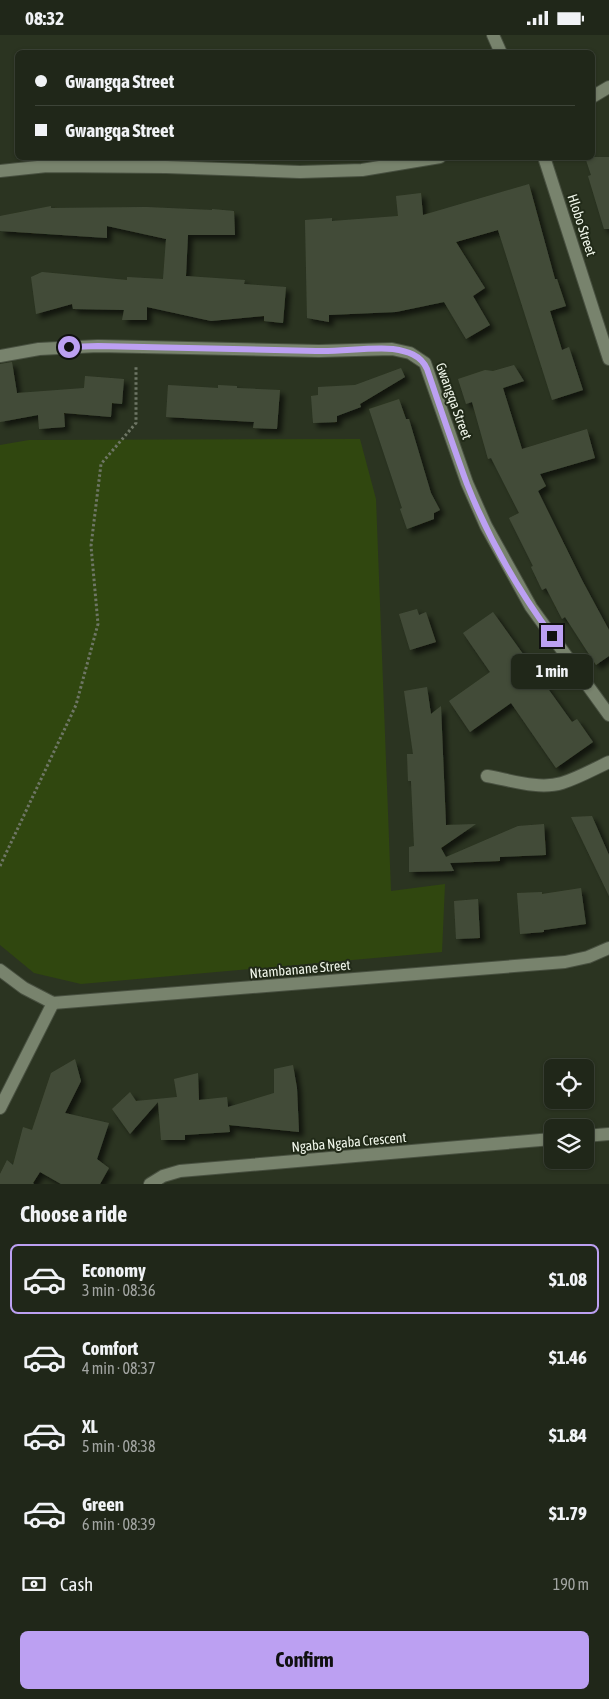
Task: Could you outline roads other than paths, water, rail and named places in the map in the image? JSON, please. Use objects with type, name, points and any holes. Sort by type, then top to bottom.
[{"type":"street","points":[[493,35],[499,50]]},
{"type":"street","points":[[595,95],[609,87]]},
{"type":"street","points":[[0,171],[48,166],[166,167],[300,172],[362,170],[422,160]]},
{"type":"street","name":"Hlobo Street","points":[[545,160],[609,359]]},
{"type":"street","name":"Gwangqa Street","points":[[0,356],[58,347],[136,347],[320,351],[392,349],[410,353],[421,359],[427,369],[467,483],[486,526],[531,607],[609,715]]},
{"type":"street","points":[[487,776],[539,785],[553,785],[562,783],[609,762]]},
{"type":"street","name":"Ntambanane Street","points":[[53,1003],[565,962],[588,957],[609,948]]},
{"type":"street","points":[[0,970],[24,988],[53,1003],[0,1108]]},
{"type":"street","points":[[594,1135],[609,1134]]},
{"type":"street","name":"Ngaba Ngaba Crescent","points":[[150,1184],[180,1171],[544,1140]]}]
